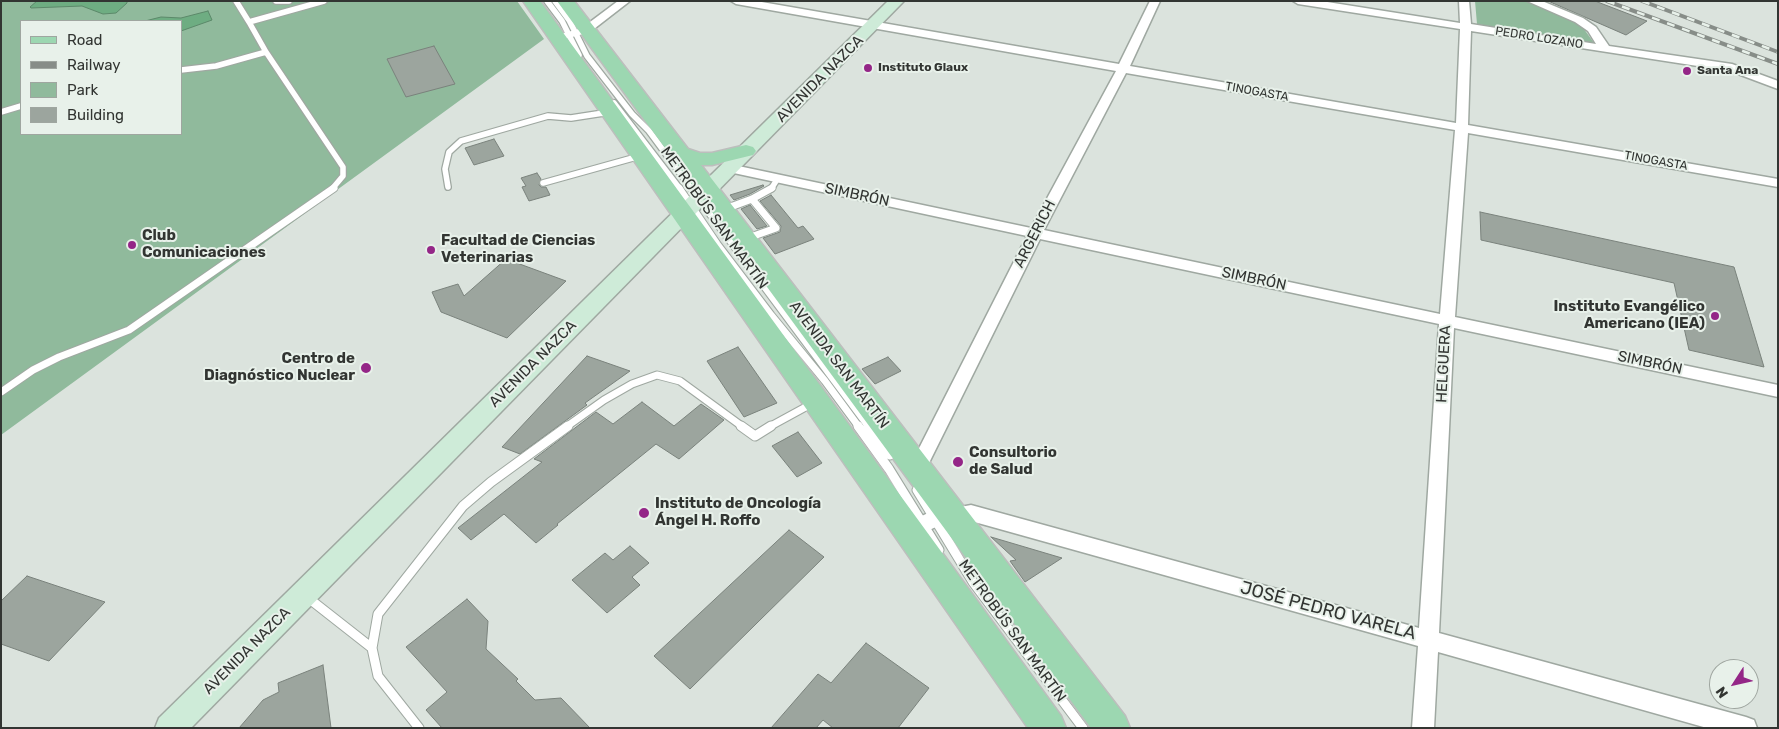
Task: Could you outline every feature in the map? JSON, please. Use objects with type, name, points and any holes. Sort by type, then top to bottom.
[{"type":"main road","name":"AVENIDA SAN MARTÍN","points":[[531,1],[572,34],[677,152],[700,204],[817,402],[930,523],[1113,728]]},
{"type":"main road","name":"AVENIDA SAN MARTÍN","points":[[565,1],[572,34],[610,112],[641,155],[744,240],[908,471],[930,523],[1049,728]]},
{"type":"main road","name":"AVENIDA NAZCA","points":[[170,728],[700,204],[729,168],[897,1]]},
{"type":"main road","points":[[677,152],[698,159],[712,159],[746,151]]},
{"type":"street","points":[[572,34],[625,1]]},
{"type":"street","name":"TINOGASTA","points":[[736,1],[1778,183]]},
{"type":"street","name":"ARGERICH","points":[[908,471],[1123,68],[1155,1]]},
{"type":"street","name":"PEDRO LOZANO","points":[[1298,1],[1732,68],[1778,85]]},
{"type":"street","name":"HELGUERA","points":[[1423,728],[1447,320],[1462,127],[1466,27],[1464,1]]},
{"type":"street","points":[[1532,1],[1580,20],[1592,28],[1605,48]]},
{"type":"street","name":"SIMBRÓN","points":[[729,168],[1778,391]]},
{"type":"street","name":"JOSÉ PEDRO VARELA","points":[[930,523],[971,513],[1746,728]]},
{"type":"lane","points":[[1,392],[33,370],[59,357],[129,330],[335,187],[343,176],[343,167],[266,52],[236,1]]},
{"type":"lane","points":[[276,1],[289,1]]},
{"type":"lane","points":[[249,22],[324,1]]},
{"type":"lane","name":"METROBÚS SAN MARTÍN","points":[[547,1],[572,34]]},
{"type":"lane","name":"METROBÚS SAN MARTÍN","points":[[555,1],[568,20],[583,61],[700,204],[908,471]]},
{"type":"lane","points":[[182,70],[216,66],[266,52]]},
{"type":"lane","points":[[1,112],[20,106]]},
{"type":"lane","points":[[448,187],[444,169],[449,152],[460,141],[548,116],[571,118],[610,112]]},
{"type":"lane","points":[[543,183],[641,155]]},
{"type":"lane","points":[[700,204],[752,199],[771,189],[778,178]]},
{"type":"lane","points":[[744,240],[776,228],[752,199]]},
{"type":"lane","name":"METROBÚS SAN MARTÍN","points":[[700,204],[717,244],[771,315],[825,381],[1082,728]]},
{"type":"lane","points":[[419,728],[378,676],[372,648],[378,614],[462,506],[491,482],[588,412],[632,384],[657,375],[680,380],[755,436],[794,412],[817,402]]},
{"type":"lane","name":"METROBÚS SAN MARTÍN","points":[[930,523],[946,560]]},
{"type":"lane","points":[[304,594],[372,648]]},
{"type":"green space","name":"Club Comunicaciones","points":[[1,1],[517,1],[544,39],[1,435]]},
{"type":"green space","points":[[1475,1],[1526,1],[1575,21],[1584,29],[1594,43],[1477,24]]},
{"type":"shaded area","points":[[37,1],[127,1],[127,3],[116,13],[103,14],[82,6],[30,7]]},
{"type":"shaded area","points":[[208,11],[212,20],[182,31],[182,20],[149,20],[161,17],[181,18]]},
{"type":"building","points":[[1548,1],[1595,1],[1647,21],[1626,35]]},
{"type":"building","points":[[434,46],[455,84],[406,97],[387,59]]},
{"type":"building","points":[[494,139],[504,156],[474,165],[465,148]]},
{"type":"building","points":[[537,173],[541,179],[539,185],[546,187],[550,195],[529,201],[522,187],[526,186],[521,178]]},
{"type":"building","points":[[763,185],[750,194],[734,200],[730,195]]},
{"type":"building","points":[[771,195],[798,228],[803,226],[814,239],[775,254],[763,238],[780,232],[781,226],[760,201]]},
{"type":"building","points":[[750,205],[767,226],[757,229],[741,209]]},
{"type":"building","name":"Instituto Evangélico Americano (IEA)","points":[[1480,212],[1734,267],[1764,367],[1689,350],[1674,283],[1481,240]]},
{"type":"building","points":[[506,259],[566,281],[507,338],[441,312],[432,292],[458,284],[464,296]]},
{"type":"building","points":[[738,347],[777,403],[744,417],[707,361]]},
{"type":"building","points":[[587,356],[630,371],[585,403],[587,405],[520,454],[502,447]]},
{"type":"building","points":[[888,357],[901,371],[875,384],[862,369]]},
{"type":"building","points":[[642,402],[674,426],[701,404],[724,420],[679,459],[656,444],[536,543],[504,514],[471,540],[458,528],[542,462],[534,459],[596,412],[613,424]]},
{"type":"building","points":[[798,432],[822,463],[797,477],[772,446]]},
{"type":"building","points":[[789,530],[824,557],[690,689],[654,656]]},
{"type":"building","points":[[991,537],[1062,558],[1025,582],[1010,561],[1016,560]]},
{"type":"building","points":[[630,546],[649,563],[632,577],[640,585],[607,613],[572,580],[605,553],[613,560]]},
{"type":"building","points":[[27,576],[105,602],[49,661],[1,644],[1,601]]},
{"type":"building","points":[[467,599],[488,621],[486,649],[518,679],[516,681],[535,700],[561,698],[590,728],[442,728],[426,710],[447,692],[406,647]]},
{"type":"building","points":[[866,643],[929,688],[898,728],[833,728],[823,720],[816,728],[771,728],[818,674],[831,683]]},
{"type":"building","points":[[323,665],[331,728],[239,728],[263,700],[279,692],[278,683]]},
{"type":"railway","points":[[1607,1],[1778,64]]},
{"type":"railway","points":[[1642,1],[1778,52]]},
{"type":"place","name":"Instituto Glaux","points":[[868,68]]},
{"type":"place","name":"Santa Ana","points":[[1687,71]]},
{"type":"place","name":"Club Comunicaciones","points":[[132,245]]},
{"type":"place","name":"Facultad de Ciencias Veterinarias","points":[[431,250]]},
{"type":"place","name":"Instituto Evangélico Americano (IEA)","points":[[1715,316]]},
{"type":"place","name":"Centro de Diagnóstico Nuclear","points":[[366,368]]},
{"type":"place","name":"Consultorio de Salud","points":[[958,462]]},
{"type":"place","name":"Instituto de Oncología Ángel H. Roffo","points":[[644,513]]}]
